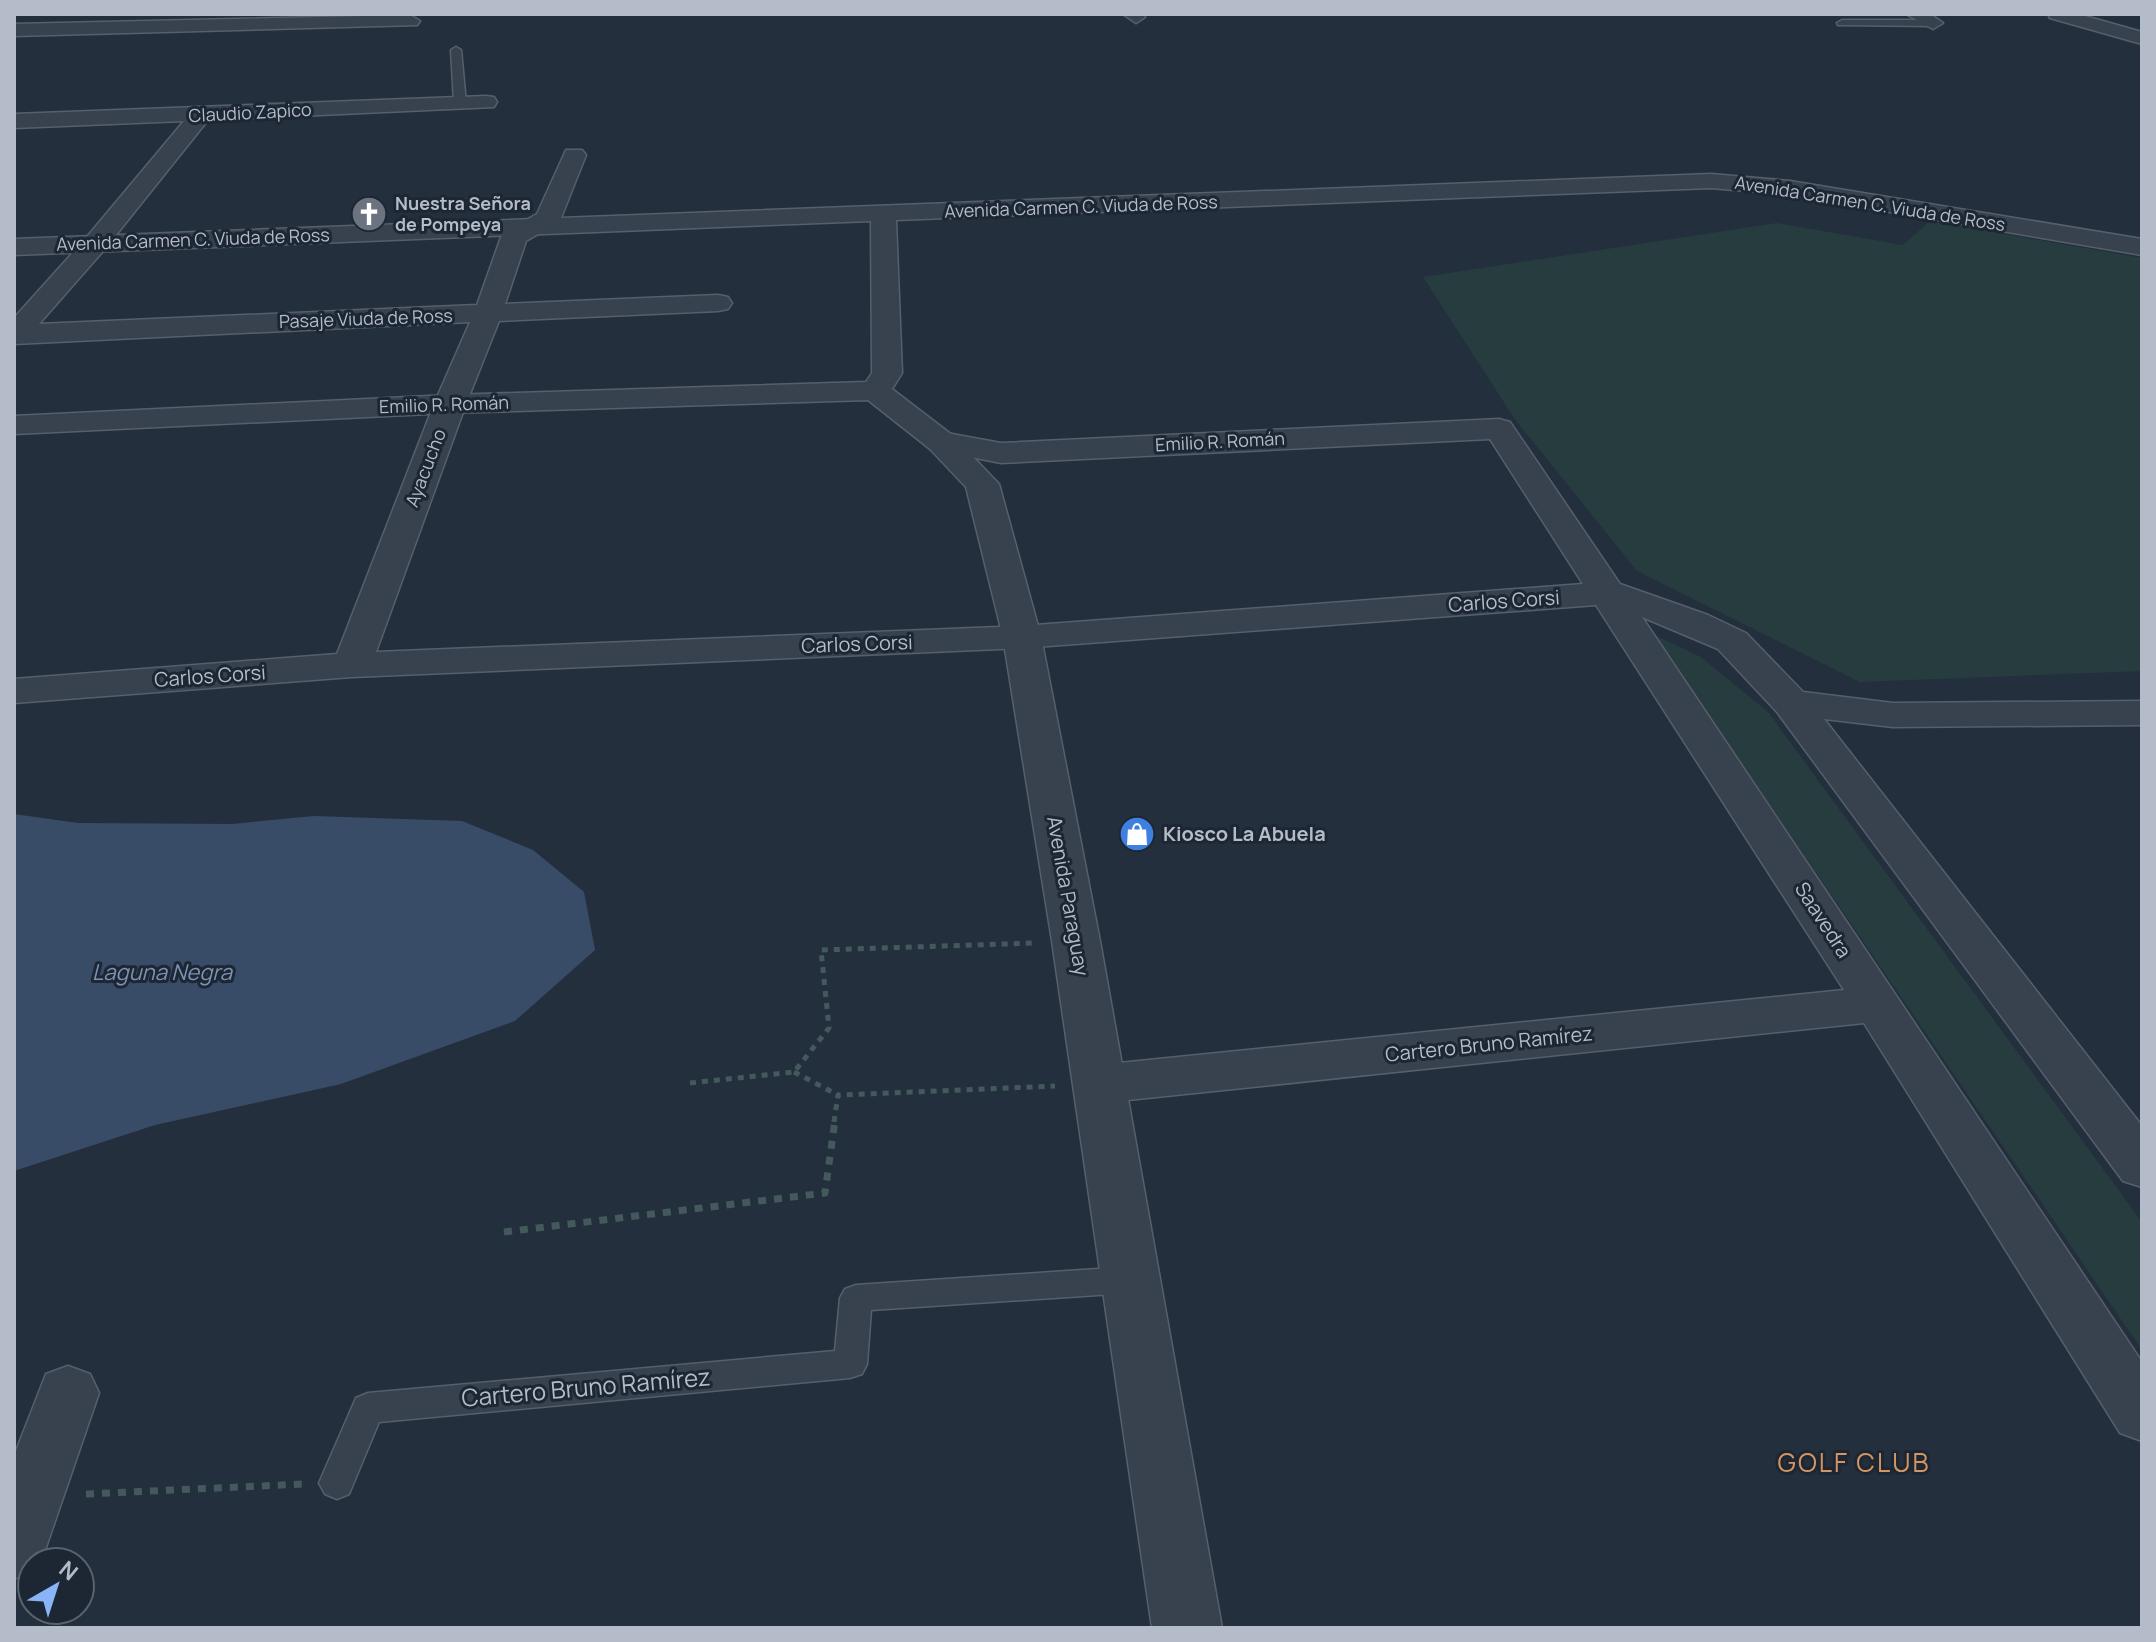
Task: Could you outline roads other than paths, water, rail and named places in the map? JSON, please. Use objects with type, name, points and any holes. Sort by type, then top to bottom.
[{"type":"street","points":[[1915,14],[1933,23]]},
{"type":"street","points":[[2057,14],[2142,38]]},
{"type":"street","points":[[14,30],[410,21]]},
{"type":"street","name":"Claudio Zapico","points":[[18,124],[486,102]]},
{"type":"street","points":[[15,334],[95,244],[200,116]]},
{"type":"street","name":"Ayacucho","points":[[352,665],[450,404],[488,314],[514,237],[548,218],[574,155]]},
{"type":"street","name":"Avenida Carmen C. Viuda de Ross","points":[[14,247],[1735,182],[1790,188],[2142,247]]},
{"type":"street","points":[[875,391],[887,373],[883,215]]},
{"type":"street","name":"Pasaje Viuda de Ross","points":[[15,334],[718,303]]},
{"type":"street","name":"Emilio R. Román","points":[[14,425],[450,404],[875,391]]},
{"type":"street","name":"Avenida Paraguay","points":[[875,391],[941,442],[982,484],[1022,637],[1076,941],[1128,1280],[1187,1628]]},
{"type":"street","name":"Emilio R. Román","points":[[941,442],[1001,453],[1499,429]]},
{"type":"street","name":"Saavedra","points":[[1499,429],[1610,593],[2142,1414]]},
{"type":"street","name":"Carlos Corsi","points":[[14,691],[352,665],[1022,637],[1610,593],[1695,623],[1732,641],[1791,703]]},
{"type":"street","points":[[1791,703],[1893,715],[2140,714]]},
{"type":"street","points":[[1791,703],[2142,1166]]},
{"type":"street","name":"Cartero Bruno Ramírez","points":[[1099,1084],[1878,1004]]},
{"type":"street","points":[[24,1522],[68,1393]]},
{"type":"lane","points":[[1842,23],[1933,23]]},
{"type":"lane","points":[[456,50],[460,103]]},
{"type":"lane","name":"Cartero Bruno Ramírez","points":[[337,1483],[368,1408],[850,1364],[856,1298],[1128,1280]]},
{"type":"water","name":"Laguna Negra","points":[[14,814],[78,823],[232,824],[314,816],[462,821],[533,850],[584,892],[595,950],[515,1021],[341,1084],[155,1125],[14,1171]]},
{"type":"place","name":"Nuestra Señora de Pompeya","points":[[369,214]]},
{"type":"place","name":"Kiosco La Abuela","points":[[1137,834]]},
{"type":"district","name":"GOLF CLUB","points":[[1854,1463]]}]
